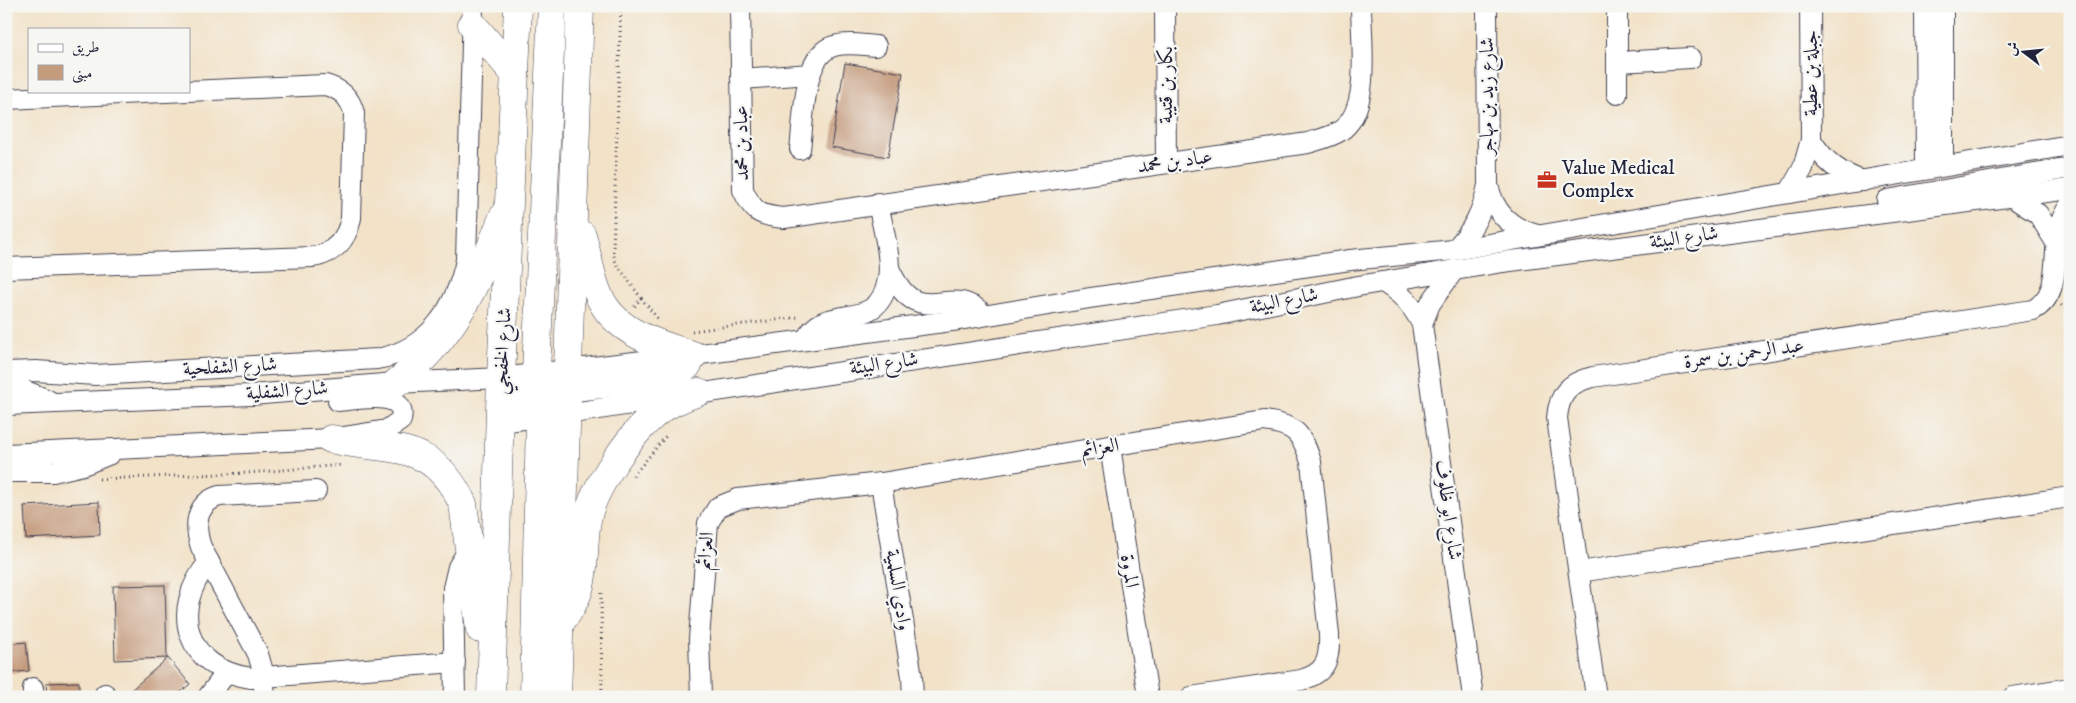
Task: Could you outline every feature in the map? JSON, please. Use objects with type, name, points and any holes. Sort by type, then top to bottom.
[{"type":"highway","name":"شارع الخفجي","points":[[491,691],[501,378],[511,195],[518,6]]},
{"type":"highway","points":[[552,6],[550,393],[558,625],[557,697]]},
{"type":"highway","points":[[534,697],[550,393],[574,204],[580,6]]},
{"type":"highway","points":[[468,12],[515,74]]},
{"type":"highway","points":[[396,383],[426,358],[462,312],[480,276],[511,195]]},
{"type":"highway","points":[[500,422],[513,407],[550,393],[672,376],[687,366],[688,344],[656,343],[618,324],[597,292],[574,204]]},
{"type":"highway","points":[[501,378],[515,384],[550,393]]},
{"type":"highway","points":[[558,625],[576,601],[581,587],[584,572],[587,521],[592,500],[602,482],[650,418],[672,402],[698,392]]},
{"type":"highway","points":[[331,439],[357,445],[412,452],[428,459],[444,472],[454,486],[463,504],[477,609],[491,691]]},
{"type":"street","name":"عباد بن محمد","points":[[740,6],[741,170],[743,190],[750,206],[759,213],[770,217],[784,218],[878,203],[1308,143],[1340,131],[1351,122],[1358,108],[1362,84],[1361,6]]},
{"type":"street","name":"بكار بن قتيبة","points":[[1165,6],[1166,163]]},
{"type":"street","name":"شارع زيد بن مهاجر","points":[[1454,250],[1474,227],[1485,200],[1488,185],[1487,6]]},
{"type":"street","points":[[1617,6],[1617,94]]},
{"type":"street","name":"جبلة بن عطية","points":[[1789,193],[1803,168],[1811,140],[1810,6]]},
{"type":"street","points":[[1925,6],[1935,168]]},
{"type":"street","points":[[1935,168],[1943,6]]},
{"type":"street","name":"شارع الشفلحية","points":[[6,372],[36,371],[95,375],[377,358],[396,356],[412,348],[428,334],[439,320],[459,286],[466,260],[468,12]]},
{"type":"street","points":[[800,149],[810,74],[814,60],[830,47],[843,44],[876,46]]},
{"type":"street","points":[[1618,62],[1691,58]]},
{"type":"street","points":[[741,79],[810,74]]},
{"type":"street","points":[[6,268],[314,257],[330,252],[347,234],[351,218],[354,113],[352,105],[342,92],[325,86],[190,92]]},
{"type":"street","points":[[6,100],[188,92]]},
{"type":"street","name":"جبلة بن عطية","points":[[1811,140],[1820,155],[1833,167],[1847,176],[1864,181]]},
{"type":"street","name":"شارع البيئة","points":[[688,344],[806,340],[1350,260],[1454,250],[2070,145]]},
{"type":"street","points":[[1841,218],[1875,202],[2070,168]]},
{"type":"street","name":"شارع زيد بن مهاجر","points":[[1488,185],[1496,209],[1504,219],[1526,232],[1538,235]]},
{"type":"street","name":"شارع البيئة","points":[[550,393],[698,392],[1217,315],[1454,270],[2070,189]]},
{"type":"street","points":[[2012,196],[2038,214],[2055,241]]},
{"type":"street","points":[[878,203],[889,268],[900,290],[911,299],[926,304],[963,302],[978,309],[984,315]]},
{"type":"street","name":"عبد الرحمن بن سمرة","points":[[1596,697],[1557,418],[1558,404],[1565,390],[1578,380],[2033,310],[2047,300],[2052,289],[2055,273],[2055,241],[2059,224],[2070,205]]},
{"type":"street","points":[[806,340],[810,332],[822,321],[856,316],[870,310],[885,289],[889,268]]},
{"type":"street","points":[[1422,324],[1430,304],[1454,270]]},
{"type":"street","name":"شارع ابو ظلوف","points":[[1383,282],[1400,292],[1413,307],[1422,324],[1473,697]]},
{"type":"street","name":"شارع الشفلية","points":[[6,405],[251,395],[396,383],[501,378]]},
{"type":"street","points":[[6,383],[57,404]]},
{"type":"street","points":[[6,454],[331,439],[387,430],[402,420],[403,412],[400,404],[395,400],[378,398],[284,404],[267,401],[251,395]]},
{"type":"street","name":"العزائم","points":[[700,697],[699,639],[708,523],[718,507],[738,499],[881,483],[1264,421],[1283,423],[1296,430],[1306,446],[1311,462],[1329,634],[1330,648],[1326,665],[1314,676],[1300,680],[1191,697]]},
{"type":"street","name":"المروة","points":[[1110,446],[1148,697]]},
{"type":"street","points":[[6,472],[53,472],[83,465],[129,447]]},
{"type":"street","name":"وادي السلمية","points":[[881,483],[912,677],[913,697]]},
{"type":"street","points":[[264,687],[258,654],[201,547],[197,527],[200,510],[208,501],[225,495],[316,491]]},
{"type":"street","points":[[1579,572],[2070,498]]},
{"type":"street","points":[[456,697],[453,588],[458,568],[469,549]]},
{"type":"street","points":[[209,562],[194,583],[190,594],[186,615],[187,626],[201,654],[208,662],[227,672],[264,687],[455,662]]},
{"type":"street","points":[[208,697],[227,672]]},
{"type":"street","points":[[2013,697],[2070,688]]},
{"type":"path","points":[[622,6],[613,252],[619,268],[659,320]]},
{"type":"path","points":[[618,324],[641,298]]},
{"type":"path","points":[[688,344],[804,316]]},
{"type":"path","points":[[633,477],[668,433]]},
{"type":"path","points":[[98,479],[246,473],[352,464]]},
{"type":"path","points":[[601,583],[602,697]]},
{"type":"building","points":[[845,63],[903,73],[888,157],[831,147]]},
{"type":"building","points":[[99,502],[100,535],[26,539],[24,506]]},
{"type":"building","points":[[165,585],[167,658],[115,660],[113,586]]},
{"type":"building","points":[[26,642],[29,671],[6,673],[6,644]]},
{"type":"building","points":[[168,658],[190,684],[175,697],[123,697]]},
{"type":"building","points":[[79,682],[79,697],[47,697],[46,683]]},
{"type":"place","name":"Value Medical Complex","points":[[1547,180]]}]
